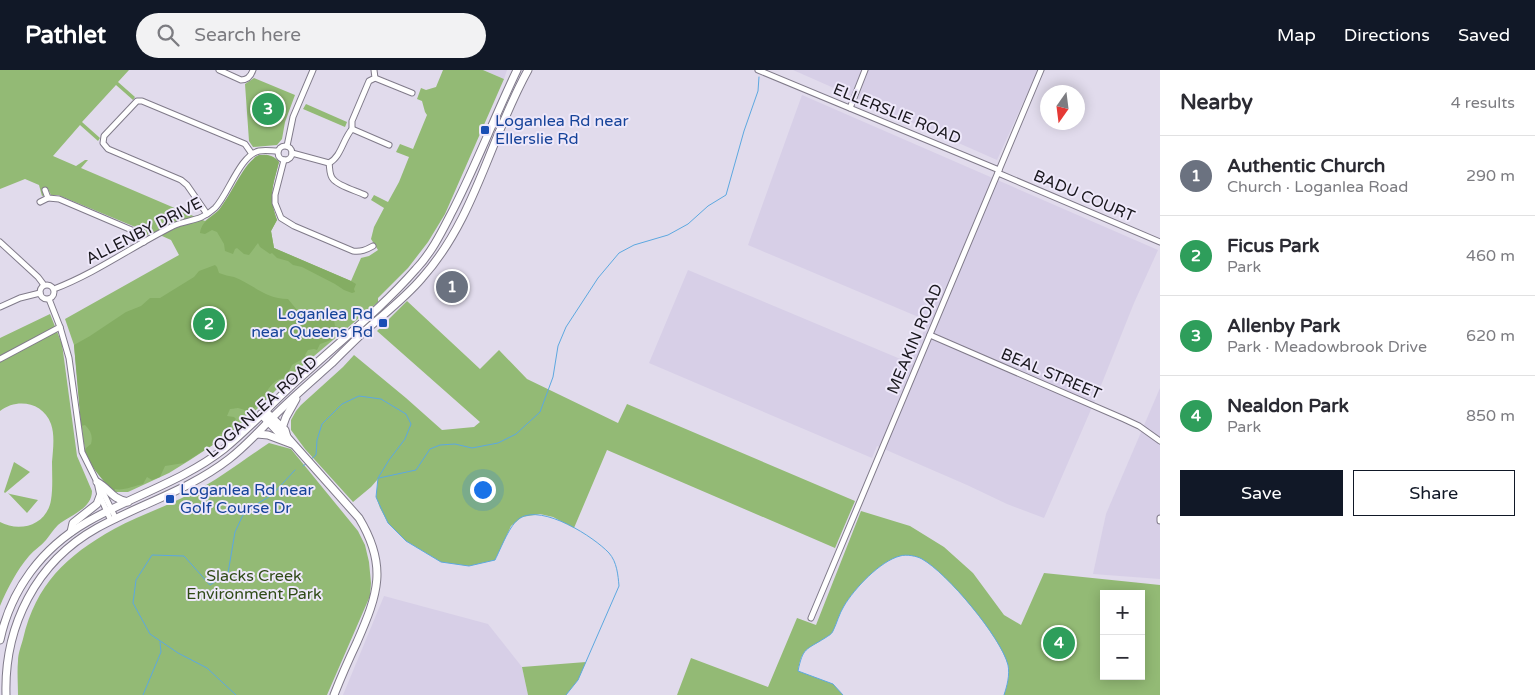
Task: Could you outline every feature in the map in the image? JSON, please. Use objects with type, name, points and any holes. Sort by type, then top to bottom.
[{"type":"main road","name":"LOGANLEA ROAD","points":[[0,640],[13,600],[26,577],[45,555],[71,532],[89,521],[178,478],[212,458],[237,438],[309,369],[376,311],[424,260],[438,239],[460,195],[517,70]]},
{"type":"main road","name":"LOGANLEA ROAD","points":[[6,695],[6,674],[10,643],[21,611],[36,583],[63,552],[83,536],[182,488],[228,459],[366,330],[408,294],[424,276],[444,250],[469,203],[507,111],[528,70]]},
{"type":"main road","points":[[282,428],[300,392]]},
{"type":"main road","points":[[263,412],[282,428],[287,437],[359,518],[367,531],[376,560],[378,575],[372,606],[334,695]]},
{"type":"main road","points":[[271,420],[280,434],[287,437]]},
{"type":"main road","points":[[256,434],[268,434],[294,444]]},
{"type":"main road","points":[[98,484],[101,484],[117,500],[128,502]]},
{"type":"main road","points":[[71,532],[73,523],[96,504],[100,496]]},
{"type":"street","points":[[219,70],[245,80],[249,78],[254,70]]},
{"type":"street","points":[[287,146],[293,117],[313,70]]},
{"type":"street","points":[[374,70],[375,78]]},
{"type":"street","name":"ELLERSLIE ROAD","points":[[758,70],[998,172]]},
{"type":"street","points":[[850,108],[865,70]]},
{"type":"street","name":"MEAKIN ROAD","points":[[811,618],[1041,70]]},
{"type":"street","points":[[329,163],[336,158],[347,134],[352,129],[352,121],[369,81],[375,78],[412,93]]},
{"type":"street","points":[[207,214],[187,185],[181,180],[108,149],[103,143],[104,136],[137,102],[142,101],[245,144],[252,154],[259,151],[278,152]]},
{"type":"street","points":[[352,129],[389,145]]},
{"type":"street","points":[[278,152],[280,148],[287,146]]},
{"type":"street","points":[[287,146],[292,153],[329,163]]},
{"type":"street","points":[[278,152],[280,158],[284,160]]},
{"type":"street","points":[[284,160],[289,159],[292,153]]},
{"type":"street","name":"ALLENBY DRIVE","points":[[54,289],[74,281],[175,225],[197,220],[207,214],[216,207],[243,164],[252,154]]},
{"type":"street","points":[[284,160],[275,195],[277,211],[281,218],[294,226],[352,251],[365,251],[373,246]]},
{"type":"street","points":[[329,163],[332,179],[365,195]]},
{"type":"street","name":"BADU COURT","points":[[998,172],[1160,242]]},
{"type":"street","points":[[45,190],[48,198]]},
{"type":"street","points":[[40,202],[48,198],[59,199],[134,231],[144,242]]},
{"type":"street","points":[[0,242],[38,277],[44,285]]},
{"type":"street","points":[[48,284],[54,289],[54,295],[49,299],[44,299],[40,294],[40,289],[44,285],[48,284]]},
{"type":"street","points":[[0,307],[20,298],[40,294]]},
{"type":"street","points":[[49,299],[69,358],[82,452],[103,492],[113,520]]},
{"type":"street","points":[[0,358],[60,327]]},
{"type":"street","name":"BEAL STREET","points":[[930,335],[1124,419],[1139,426],[1160,441]]},
{"type":"street","points":[[98,484],[100,496],[109,511]]},
{"type":"shaded area","points":[[483,70],[507,70],[504,79]]},
{"type":"shaded area","points":[[793,70],[1038,70],[997,160]]},
{"type":"shaded area","points":[[802,95],[1158,250],[1044,518],[1007,504],[877,446],[872,458],[649,363],[688,270],[910,363],[928,321],[748,245]]},
{"type":"shaded area","points":[[1160,388],[1160,579],[1093,574],[1106,514]]},
{"type":"shaded area","points":[[384,596],[488,624],[522,667],[528,695],[343,695]]},
{"type":"green space","points":[[0,70],[129,70],[118,82],[135,97],[133,100],[116,85],[82,122],[100,138],[98,141],[80,125],[53,156],[76,166],[88,160],[81,168],[205,221],[219,210],[255,157],[261,155],[271,156],[279,162],[272,191],[274,212],[277,220],[271,231],[274,248],[351,281],[361,258],[369,256],[378,250],[371,239],[374,227],[384,208],[371,200],[374,195],[388,202],[399,182],[409,157],[396,152],[400,144],[413,149],[427,115],[422,101],[417,99],[421,88],[426,90],[436,87],[443,70],[483,70],[504,79],[445,214],[428,242],[408,268],[378,298],[378,302],[288,378],[228,435],[169,473],[128,492],[114,492],[87,458],[83,439],[74,345],[65,319],[179,255],[171,240],[153,232],[147,235],[143,234],[140,229],[58,195],[51,195],[48,189],[44,190],[45,195],[42,196],[39,185],[25,179],[0,189]]},
{"type":"green space","points":[[254,78],[295,95],[285,122],[282,139],[277,145],[253,147],[249,141],[245,84]]},
{"type":"green space","points":[[306,104],[347,122],[345,127],[303,109]]},
{"type":"green space","points":[[259,155],[267,155],[279,162],[272,191],[274,212],[277,220],[271,231],[274,248],[351,281],[356,284],[355,292],[352,293],[344,290],[302,267],[277,258],[260,247],[258,243],[249,255],[244,254],[237,248],[233,254],[225,251],[224,244],[217,232],[212,230],[205,234],[200,233],[205,222],[224,204],[242,172]]},
{"type":"green space","points":[[215,265],[219,273],[241,280],[273,297],[288,299],[297,310],[310,309],[320,319],[328,317],[329,320],[334,320],[335,326],[341,328],[340,332],[332,339],[320,344],[317,350],[308,350],[305,355],[306,357],[292,365],[286,377],[274,382],[253,409],[247,411],[238,408],[230,409],[227,416],[236,419],[231,425],[231,430],[226,434],[220,434],[214,444],[184,463],[165,466],[160,477],[152,480],[147,477],[143,484],[125,489],[115,489],[114,492],[95,470],[86,454],[85,449],[91,444],[92,436],[85,425],[81,426],[74,345],[126,312],[141,306],[150,298],[160,298],[194,277],[199,271]]},
{"type":"green space","points":[[407,301],[480,369],[499,350],[527,379],[618,423],[627,404],[855,501],[835,548],[607,450],[574,528],[553,517],[540,514],[522,517],[511,526],[495,560],[469,566],[441,562],[406,541],[388,523],[376,497],[378,479],[353,502],[305,449],[291,430],[291,420],[301,405],[354,355],[442,430],[474,427],[480,422],[377,331]]},
{"type":"green space","points":[[50,314],[62,344],[77,456],[92,491],[91,497],[80,511],[58,525],[29,556],[20,567],[0,606],[0,522],[16,527],[24,526],[38,521],[44,516],[52,495],[53,433],[47,417],[42,411],[29,404],[14,404],[0,411],[0,338]]},
{"type":"green space","name":"Slacks Creek Environment Park","points":[[269,443],[291,449],[358,531],[365,545],[369,562],[370,596],[327,695],[18,695],[18,656],[36,602],[55,573],[81,550],[97,539],[132,520],[181,499],[220,476]]},
{"type":"green space","points":[[14,462],[30,472],[5,493],[4,492]]},
{"type":"green space","points":[[8,493],[10,494],[38,500],[27,513]]},
{"type":"green space","points":[[861,511],[910,526],[944,547],[973,573],[1004,615],[1021,625],[1044,573],[1160,585],[1160,695],[1004,695],[1008,677],[1008,665],[995,639],[984,623],[972,607],[933,566],[920,558],[905,555],[892,559],[868,577],[844,606],[832,633],[806,650],[801,657],[798,671],[833,684],[843,695],[677,695],[691,658],[768,687],[797,618],[816,625]]},
{"type":"green space","points":[[586,662],[578,680],[566,695],[528,695],[522,667]]},
{"type":"waterway","points":[[379,478],[416,470],[430,449],[440,445],[455,444],[472,448],[498,443],[516,434],[540,412],[553,377],[558,346],[566,327],[598,278],[619,253],[634,245],[668,235],[688,224],[708,206],[726,195],[744,131],[758,91],[759,77]]},
{"type":"waterway","points":[[310,460],[316,455],[317,440],[322,424],[342,404],[359,396],[381,399],[406,414],[411,424],[405,439],[378,478],[376,497],[388,523],[406,541],[441,562],[469,566],[495,560],[513,525],[520,518],[530,515],[542,515],[567,524],[602,546],[614,560],[619,586],[578,680],[566,695]]},
{"type":"waterway","points":[[303,466],[307,463]]},
{"type":"waterway","points":[[236,695],[207,668],[178,653],[150,634],[133,603],[136,580],[152,555],[184,556],[210,585],[228,573],[235,532],[243,515],[272,495],[295,470]]},
{"type":"waterway","points":[[843,695],[833,684],[798,671],[802,657],[809,647],[832,633],[844,606],[868,577],[892,559],[905,555],[920,558],[933,566],[958,591],[984,623],[995,639],[1008,665],[1008,677],[1004,695]]},
{"type":"waterway","points":[[143,695],[161,652],[160,642]]},
{"type":"place","name":"Allenby Park","points":[[268,109]]},
{"type":"place","name":"Loganlea Rd near Ellerslie Rd","points":[[485,130]]},
{"type":"place","name":"Authentic Church","points":[[452,287]]},
{"type":"place","name":"Loganlea Rd near Queens Rd","points":[[383,323]]},
{"type":"place","name":"Ficus Park","points":[[209,324]]},
{"type":"place","name":"Loganlea Rd near Golf Course Dr","points":[[170,499]]},
{"type":"place","name":"Nealdon Park","points":[[1059,643]]}]
